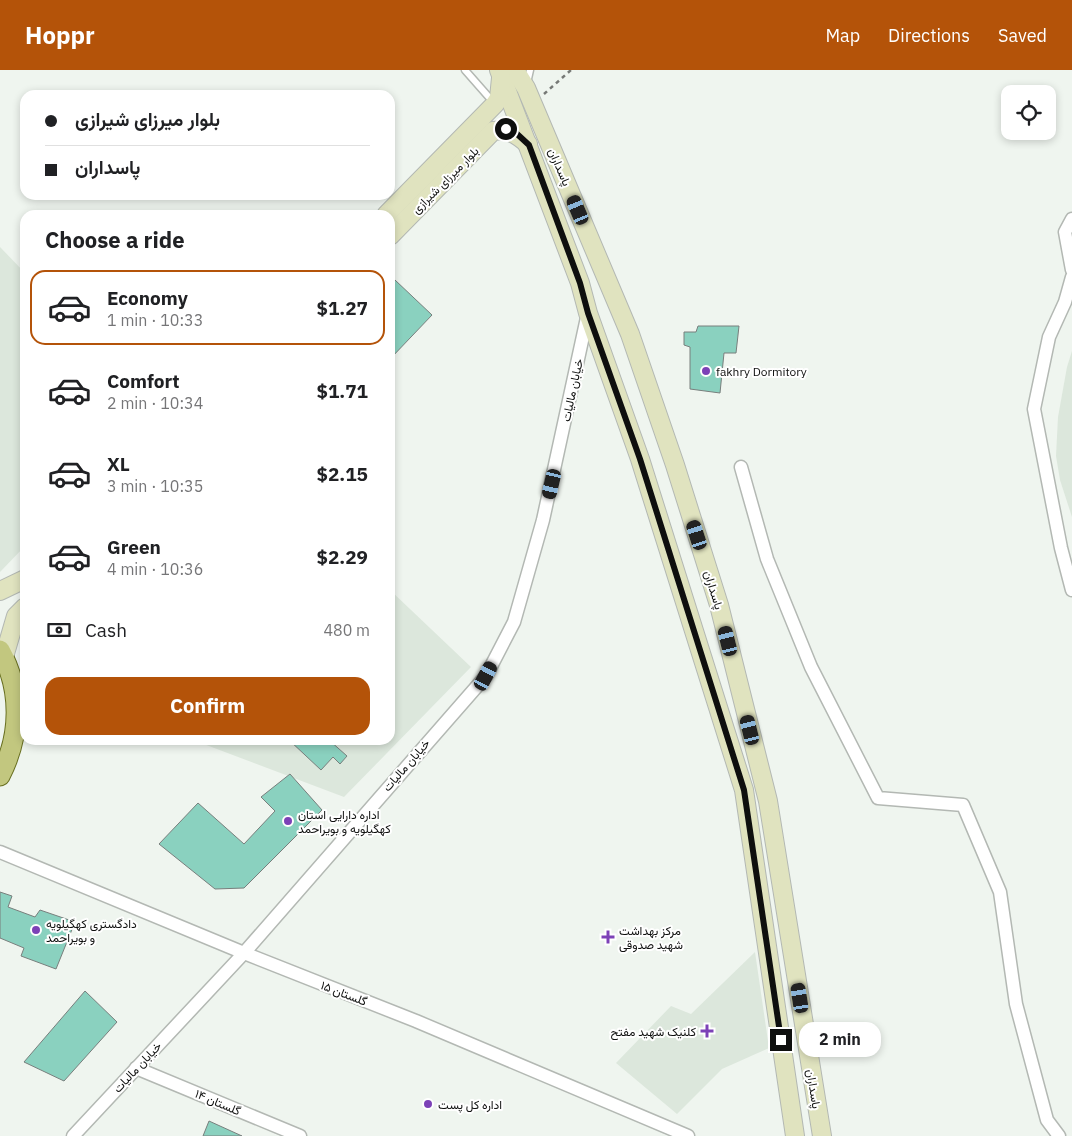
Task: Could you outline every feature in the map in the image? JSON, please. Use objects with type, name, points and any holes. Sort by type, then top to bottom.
[{"type":"main road","name":"بلوار میرزای شیرازی","points":[[391,210],[494,104],[499,98],[506,72]]},
{"type":"main road","name":"پاسداران","points":[[506,72],[529,96],[630,334],[721,614],[768,802],[822,1136]]},
{"type":"main road","name":"پاسداران","points":[[506,72],[529,145],[580,283],[588,313],[640,459],[744,790],[795,1136]]},
{"type":"main road","name":"بلوار میرزای شیرازی","points":[[395,231],[493,131],[506,129],[529,145]]},
{"type":"main road","points":[[562,236],[570,245],[576,244],[584,239],[585,227]]},
{"type":"main road","points":[[580,283],[583,274],[589,270],[596,271],[606,280]]},
{"type":"main road","points":[[0,591],[20,581]]},
{"type":"main road","points":[[0,776],[14,742],[17,720],[16,698],[12,677],[2,653],[14,616]]},
{"type":"street","points":[[1072,219],[1065,232],[1072,270]]},
{"type":"street","points":[[1072,277],[1065,302],[1049,337],[1034,409],[1061,548],[1072,590]]},
{"type":"street","name":"خیابان مالیات","points":[[73,1136],[244,953],[486,676],[514,622],[543,520],[588,313]]},
{"type":"street","points":[[741,467],[767,559],[811,667],[878,798],[963,805],[1000,892],[1016,1004],[1047,1120],[1059,1136]]},
{"type":"street","name":"گلستان ۱۵","points":[[0,852],[244,953],[425,1025],[688,1136]]},
{"type":"street","name":"گلستان ۱۴","points":[[136,1068],[300,1136]]},
{"type":"lane","points":[[465,70],[494,104]]},
{"type":"lane","points":[[529,96],[530,70]]},
{"type":"path","points":[[529,96],[571,70]]},
{"type":"shaded area","points":[[0,247],[20,268],[20,551],[0,572]]},
{"type":"shaded area","points":[[1072,351],[1072,517],[1060,480],[1056,456],[1058,417],[1067,367]]},
{"type":"shaded area","points":[[395,595],[471,667],[395,745]]},
{"type":"shaded area","points":[[206,745],[395,745],[344,797]]},
{"type":"shaded area","name":"کلنیک شهید مفتح","points":[[755,952],[769,1048],[722,1069],[677,1114],[616,1063],[671,1006],[691,1014]]},
{"type":"building","points":[[395,280],[432,315],[395,354]]},
{"type":"building","name":"fakhry Dormitory","points":[[698,326],[739,326],[736,353],[724,353],[720,393],[690,389],[690,347],[684,345],[684,332],[696,332]]},
{"type":"building","points":[[294,745],[335,745],[347,756],[340,764],[333,757],[321,770]]},
{"type":"building","name":"اداره دارایی استان کهگیلویه و بویراحمد","points":[[290,774],[322,810],[244,888],[215,889],[159,844],[198,803],[244,844],[275,811],[261,797]]},
{"type":"building","name":"دادگستری کهگیلویه و بویراحمد","points":[[0,892],[12,896],[8,907],[35,917],[40,910],[75,922],[56,969],[21,956],[24,948],[0,938]]},
{"type":"building","points":[[85,991],[117,1022],[64,1081],[24,1062]]},
{"type":"building","points":[[209,1121],[242,1136],[203,1136]]},
{"type":"place","name":"fakhry Dormitory","points":[[706,371]]},
{"type":"place","name":"اداره دارایی استان کهگیلویه و بویراحمد","points":[[288,821]]},
{"type":"place","name":"دادگستری کهگیلویه و بویراحمد","points":[[36,930]]},
{"type":"place","name":"مرکز بهداشت شهید صدوقی","points":[[608,937]]},
{"type":"place","name":"کلنیک شهید مفتح","points":[[707,1031]]},
{"type":"place","name":"اداره کل پست","points":[[428,1104]]},
{"type":"route","points":[[506,129],[516,133],[529,145],[565,247],[580,283],[588,313],[640,459],[688,606],[744,790],[781,1040]]}]
